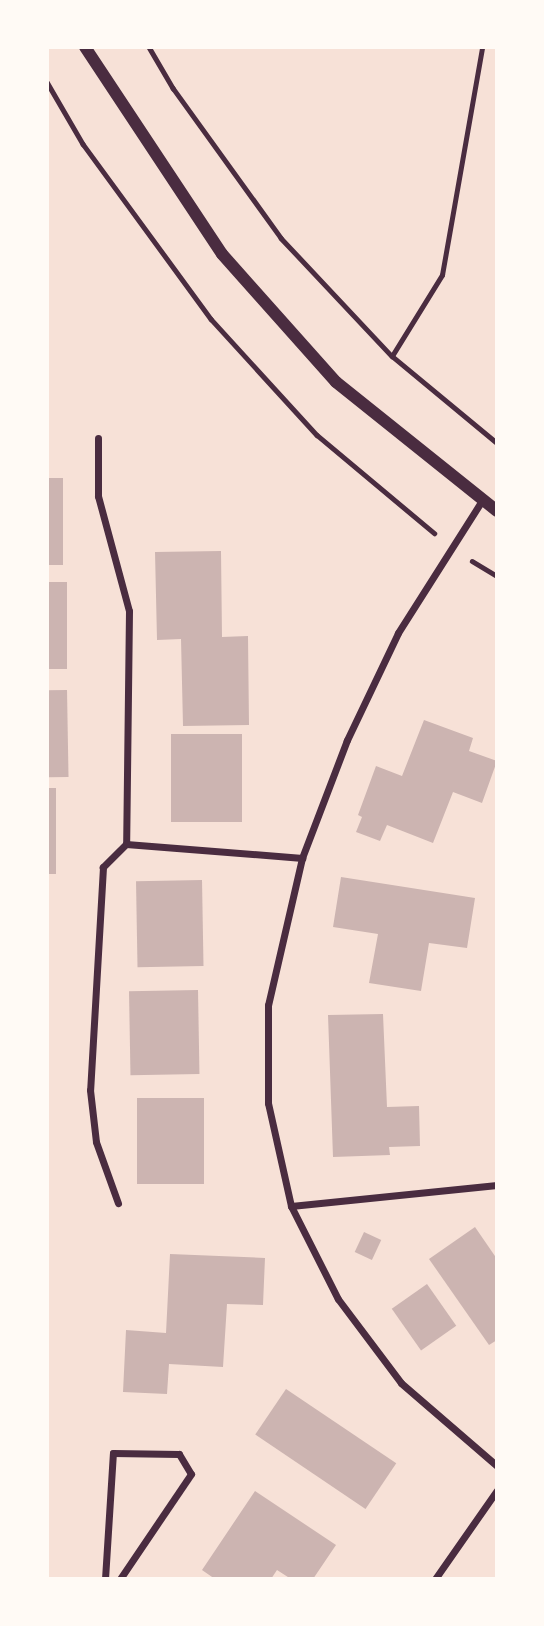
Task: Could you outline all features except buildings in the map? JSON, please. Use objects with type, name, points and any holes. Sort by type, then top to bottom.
[{"type":"street","points":[[85,47],[222,254],[336,382],[481,502],[497,511]]},
{"type":"street","points":[[98,438],[98,496],[129,611],[126,844],[103,867],[90,1090],[96,1142],[118,1203]]},
{"type":"street","points":[[481,502],[398,633],[346,740],[302,858],[268,1005],[268,1103],[291,1206],[338,1299],[401,1383],[497,1466]]},
{"type":"street","points":[[126,844],[302,858]]},
{"type":"street","points":[[291,1206],[497,1185]]},
{"type":"street","points":[[105,1579],[113,1452],[179,1454],[191,1474],[120,1579]]},
{"type":"street","points":[[435,1579],[497,1490]]},
{"type":"path","points":[[149,47],[173,88],[281,238],[392,356],[497,443]]},
{"type":"path","points":[[392,356],[442,275],[482,47]]},
{"type":"path","points":[[47,82],[83,144],[211,319],[317,435],[451,548],[497,576]]}]
